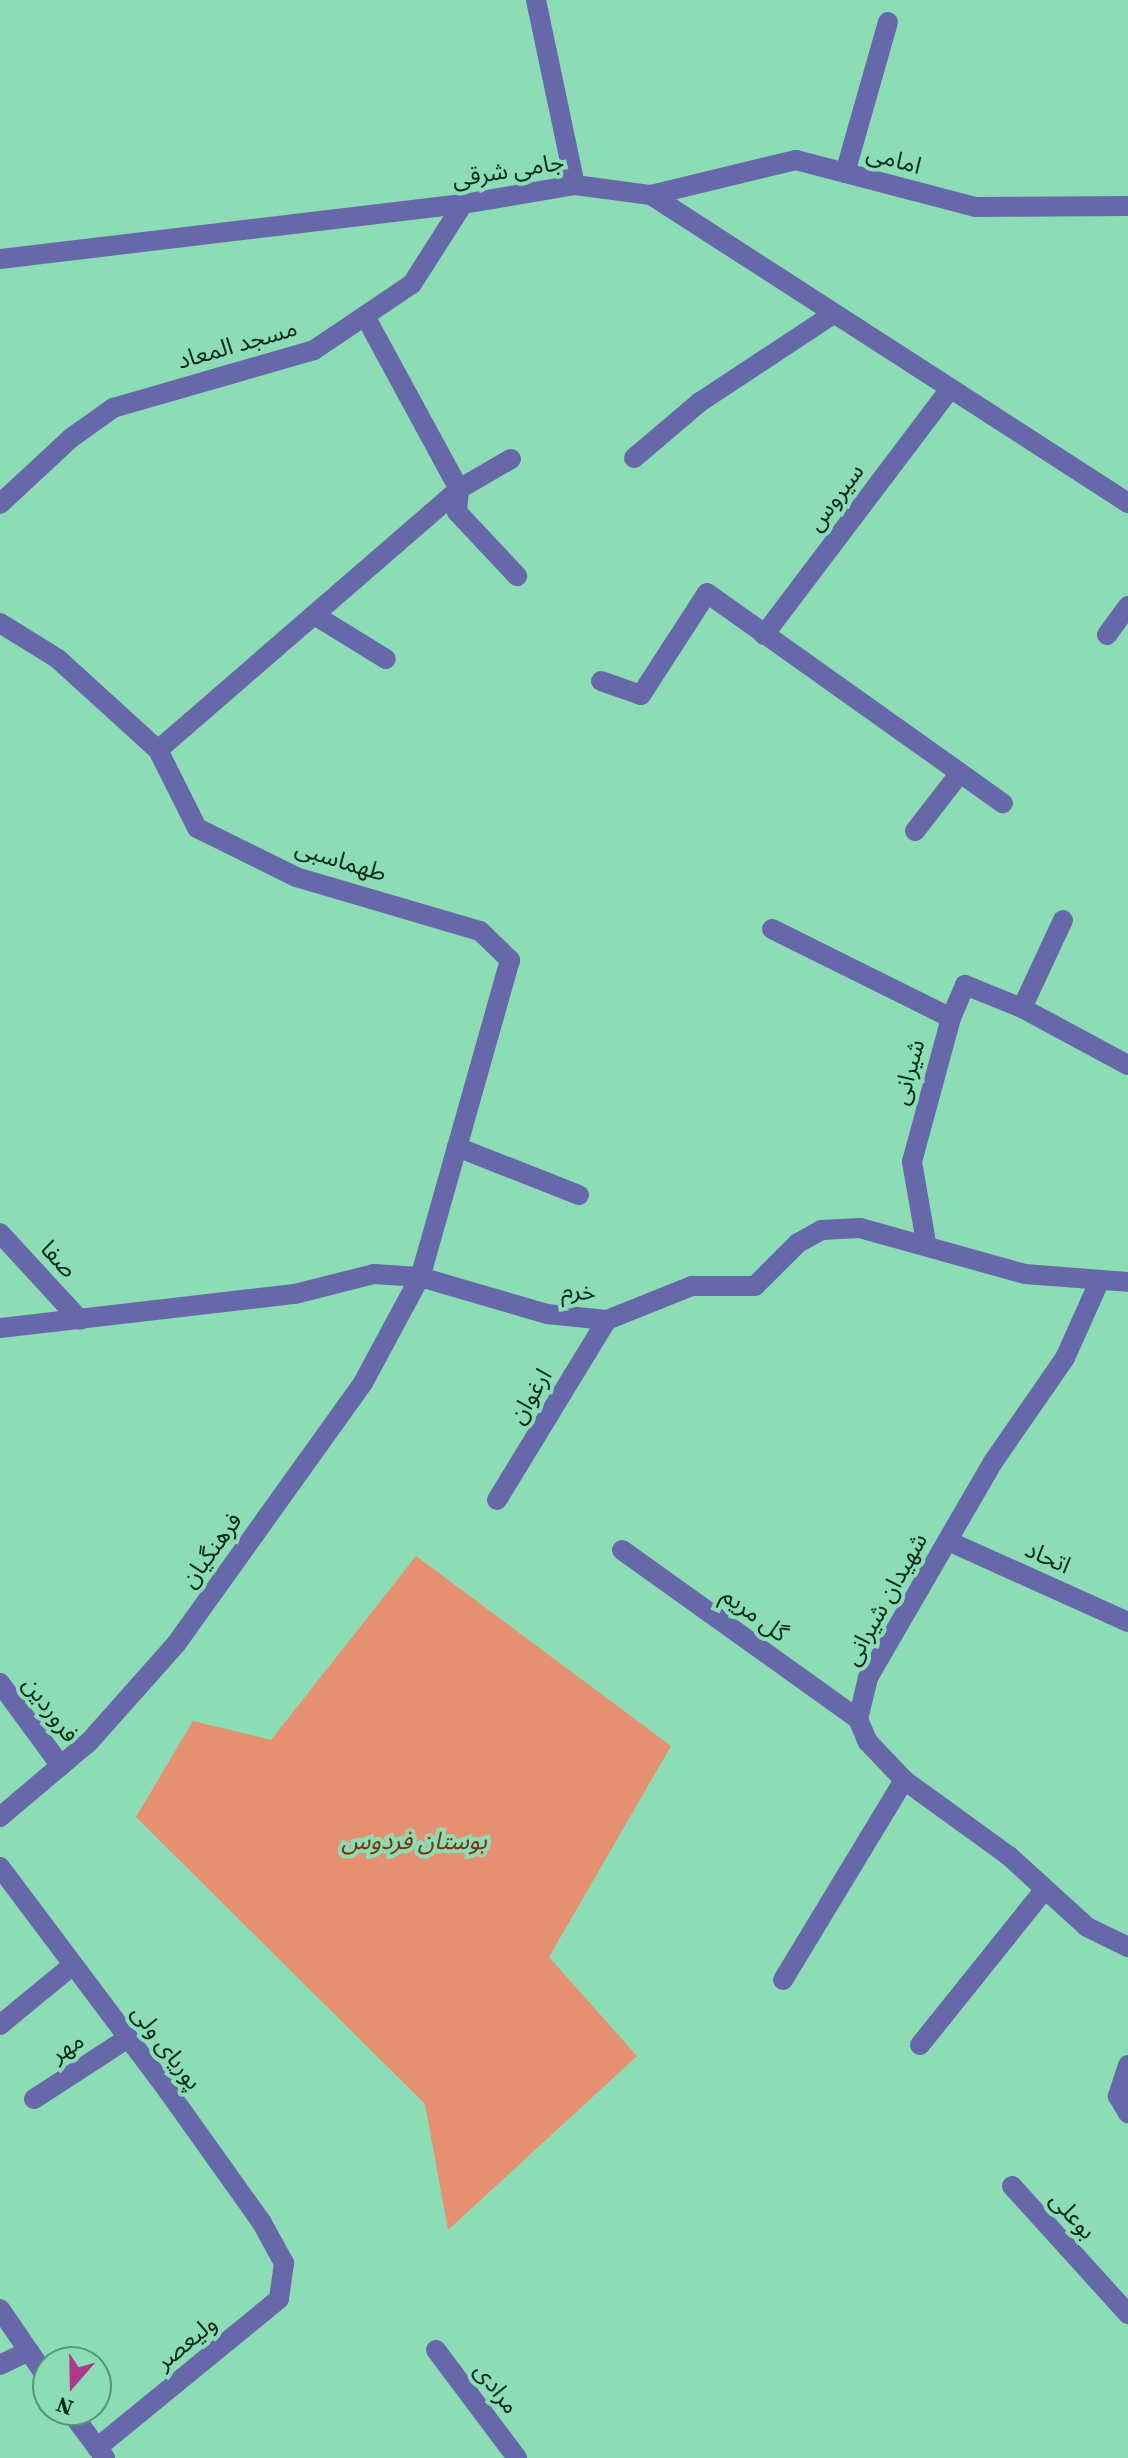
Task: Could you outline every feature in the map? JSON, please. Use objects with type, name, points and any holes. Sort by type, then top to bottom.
[{"type":"street","points":[[536,0],[575,185]]},
{"type":"street","points":[[845,173],[888,22]]},
{"type":"street","name":"امامی","points":[[651,195],[796,160],[975,207],[1128,206]]},
{"type":"street","name":"جامی شرقی","points":[[0,259],[463,204],[575,185],[651,195],[832,315],[1128,503]]},
{"type":"street","name":"مسجد المعاد","points":[[0,504],[71,438],[113,408],[314,350],[412,284],[463,204]]},
{"type":"street","points":[[634,458],[700,402],[832,315]]},
{"type":"street","points":[[365,316],[459,489],[457,512],[517,576]]},
{"type":"street","name":"سیروس","points":[[764,635],[949,390]]},
{"type":"street","points":[[158,750],[459,489],[511,459]]},
{"type":"street","points":[[601,681],[641,695],[707,593],[1003,803]]},
{"type":"street","points":[[1107,635],[1128,606]]},
{"type":"street","points":[[316,616],[386,659]]},
{"type":"street","name":"طهماسبی","points":[[0,623],[58,659],[158,750],[197,828],[296,877],[480,931],[510,960],[420,1277]]},
{"type":"street","points":[[915,831],[960,773]]},
{"type":"street","points":[[1022,1008],[1063,920]]},
{"type":"street","name":"شیرانی","points":[[772,929],[951,1018],[912,1162],[926,1242]]},
{"type":"street","points":[[951,1018],[965,985],[1022,1008],[1128,1065]]},
{"type":"street","points":[[457,1147],[579,1195]]},
{"type":"street","name":"خرم","points":[[0,1328],[295,1294],[374,1274],[420,1277],[547,1314],[607,1320],[692,1286],[755,1286],[798,1243],[821,1230],[860,1228],[926,1242],[1025,1274],[1128,1282]]},
{"type":"street","name":"صفا","points":[[0,1233],[80,1320]]},
{"type":"street","name":"فرهنگیان","points":[[0,1817],[90,1741],[177,1643],[363,1383],[420,1277]]},
{"type":"street","name":"شهیدان شیرانی","points":[[858,1719],[868,1678],[993,1462],[1065,1358],[1099,1282]]},
{"type":"street","name":"ارغوان","points":[[497,1500],[607,1320]]},
{"type":"street","name":"اتحاد","points":[[948,1541],[1128,1622]]},
{"type":"street","name":"گل مریم","points":[[622,1550],[858,1719]]},
{"type":"street","name":"فروردین","points":[[0,1683],[61,1766]]},
{"type":"street","points":[[858,1719],[868,1742],[904,1780],[1009,1856],[1087,1927],[1128,1947]]},
{"type":"street","points":[[783,1980],[904,1780]]},
{"type":"street","name":"پوریای ولی","points":[[0,1867],[262,2223],[284,2263]]},
{"type":"street","points":[[920,2045],[1044,1890]]},
{"type":"street","points":[[0,2025],[73,1965]]},
{"type":"street","name":"مهر","points":[[34,2099],[128,2038]]},
{"type":"street","points":[[1128,2065],[1118,2096],[1128,2113]]},
{"type":"street","name":"بوعلی","points":[[1012,2186],[1128,2314]]},
{"type":"street","name":"ولیعصر","points":[[101,2453],[279,2299],[284,2263]]},
{"type":"street","points":[[0,2309],[32,2355]]},
{"type":"street","name":"مرادی","points":[[436,2350],[517,2458]]},
{"type":"street","points":[[0,2365],[29,2351]]},
{"type":"street","points":[[81,2426],[101,2453]]},
{"type":"green space","name":"بوستان فردوس","points":[[416,1556],[671,1746],[549,1957],[637,2056],[448,2230],[425,2104],[136,1817],[193,1721],[271,1740]]}]
